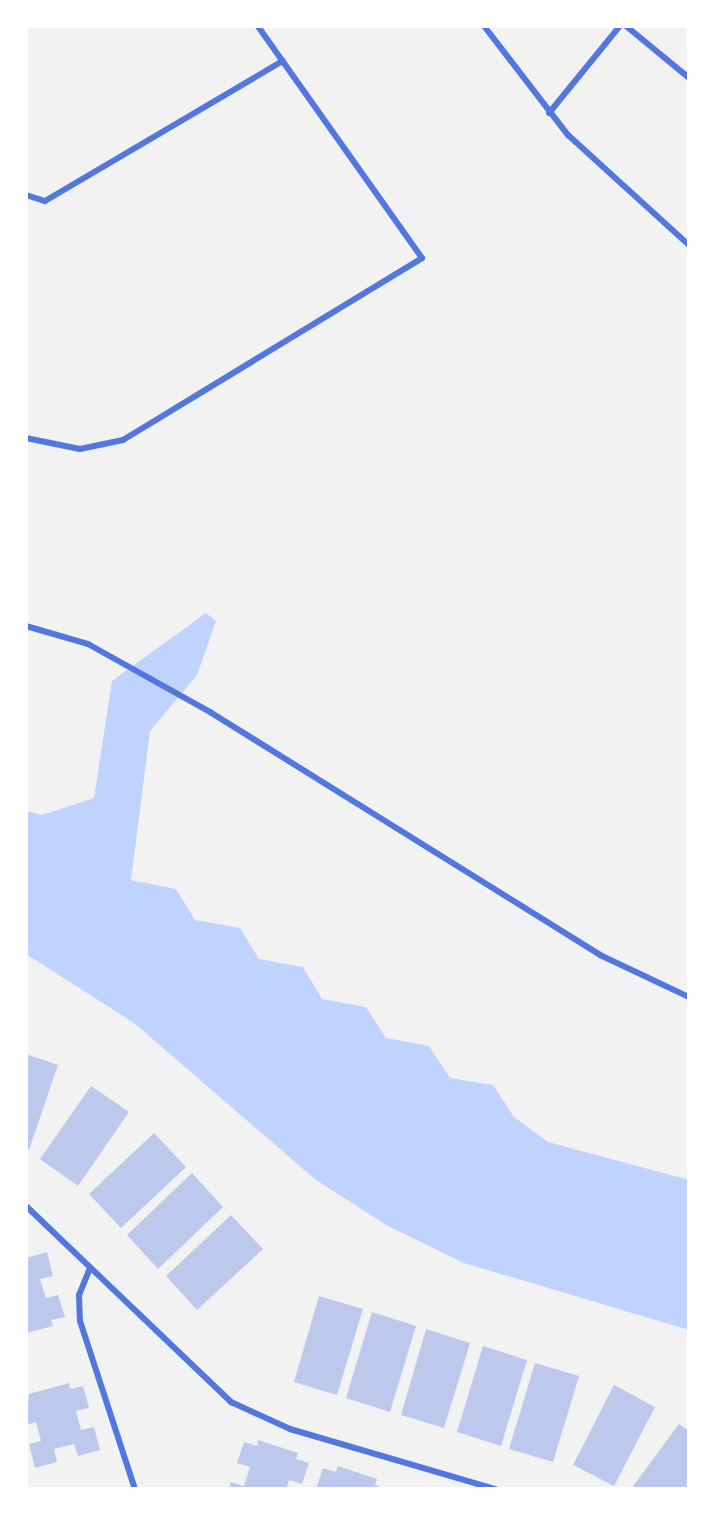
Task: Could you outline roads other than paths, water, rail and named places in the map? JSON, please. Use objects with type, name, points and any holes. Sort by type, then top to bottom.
[{"type":"lane","points":[[26,438],[80,449],[123,440],[422,258],[258,26]]},
{"type":"lane","points":[[484,26],[549,113],[605,174],[689,245]]},
{"type":"lane","points":[[549,113],[623,26],[689,78]]},
{"type":"lane","points":[[26,195],[45,201],[283,61]]},
{"type":"lane","points":[[26,626],[88,644],[210,712],[600,955],[689,997]]},
{"type":"lane","points":[[26,1206],[197,1375],[250,1413],[495,1489]]},
{"type":"lane","points":[[90,1268],[79,1295],[80,1321],[135,1489]]},
{"type":"water","points":[[206,613],[216,621],[197,675],[150,731],[131,880],[176,889],[195,920],[240,928],[259,959],[303,967],[322,999],[366,1007],[386,1038],[429,1046],[450,1078],[493,1085],[514,1117],[548,1142],[689,1180],[689,1330],[464,1263],[388,1226],[316,1180],[134,1023],[26,954],[26,811],[42,815],[94,798],[112,681]]}]
